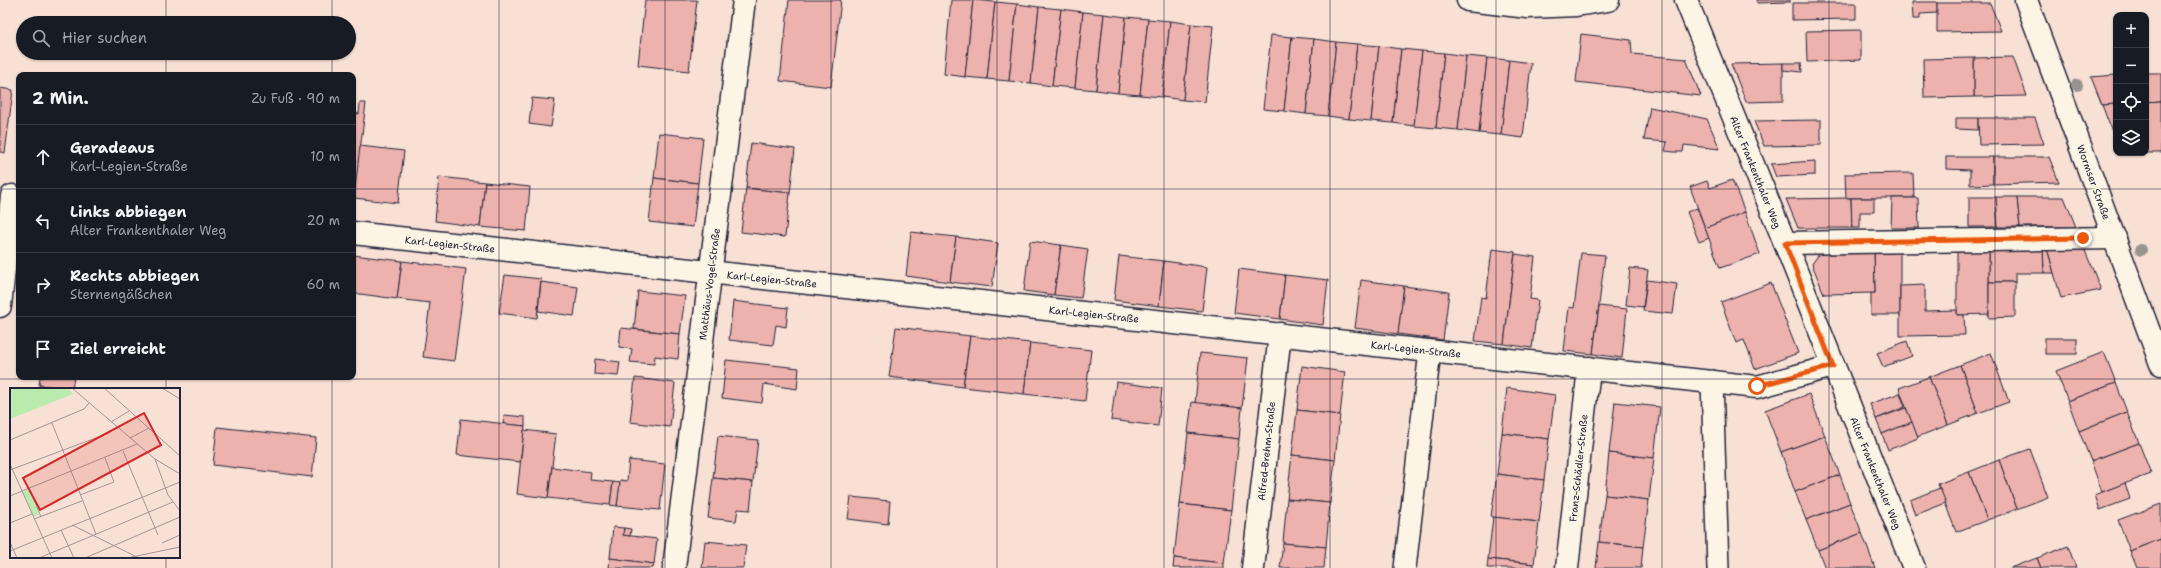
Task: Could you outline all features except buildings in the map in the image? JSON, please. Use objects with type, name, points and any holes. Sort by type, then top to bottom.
[{"type":"street","name":"Matthäus-Vogel-Straße","points":[[674,568],[744,0]]},
{"type":"street","points":[[1468,0],[1528,7],[1576,5],[1608,0]]},
{"type":"street","name":"Alter Frankenthaler Weg","points":[[1686,0],[1785,243],[1914,568]]},
{"type":"street","name":"Wormser Straße","points":[[2026,0],[2161,364]]},
{"type":"street","points":[[0,306],[10,196]]},
{"type":"street","name":"Karl-Legien-Straße","points":[[356,233],[1757,386],[1833,366]]},
{"type":"street","points":[[1785,243],[2115,238]]},
{"type":"street","name":"Alfred-Brehm-Straße","points":[[1253,568],[1280,334]]},
{"type":"street","name":"Franz-Schädler-Straße","points":[[1567,568],[1589,368]]},
{"type":"lane","points":[[1405,568],[1430,351]]},
{"type":"lane","points":[[1712,381],[1718,568]]},
{"type":"route","points":[[1757,386],[1833,366],[1785,243],[2083,238]]}]
